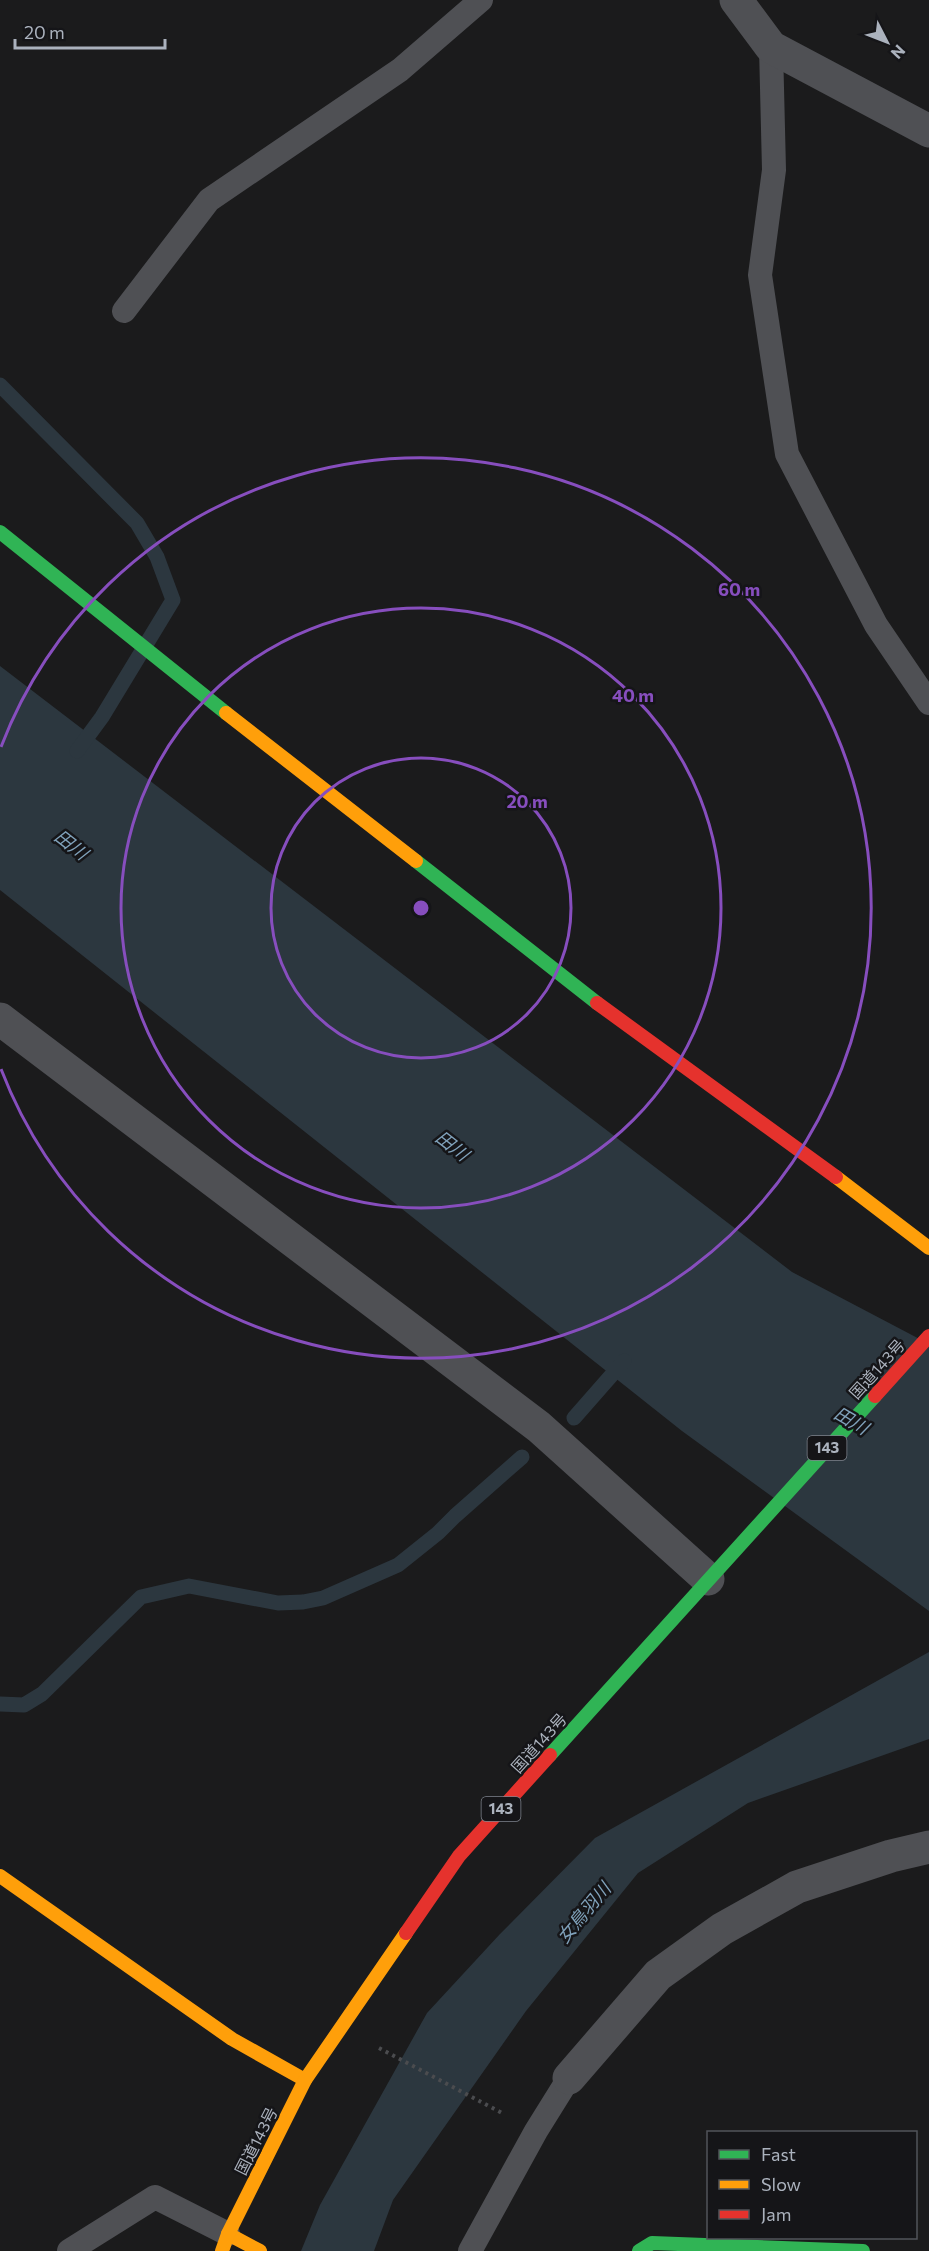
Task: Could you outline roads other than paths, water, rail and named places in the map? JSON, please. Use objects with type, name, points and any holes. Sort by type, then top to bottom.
[{"type":"main road","points":[[0,532],[176,675],[622,1022],[815,1161],[929,1248]]},
{"type":"main road","name":"国道143号","points":[[225,2243],[305,2080],[459,1856],[929,1336]]},
{"type":"main road","points":[[0,1876],[232,2039],[305,2080]]},
{"type":"main road","points":[[225,2243],[260,2251]]},
{"type":"main road","points":[[639,2251],[652,2243],[863,2251]]},
{"type":"street","points":[[736,0],[771,47],[929,131]]},
{"type":"street","points":[[0,1019],[539,1427],[717,1570]]},
{"type":"street","points":[[569,2078],[658,1975],[722,1929],[797,1887],[891,1856],[929,1847]]},
{"type":"lane","points":[[124,311],[209,200],[400,70],[481,0]]},
{"type":"lane","points":[[771,47],[774,170],[760,275],[787,454],[876,624],[929,704]]},
{"type":"lane","points":[[470,2251],[536,2131],[569,2078]]},
{"type":"lane","points":[[69,2251],[155,2197],[225,2243]]},
{"type":"water","name":"田川","points":[[0,666],[792,1272],[929,1344],[929,1611],[682,1431],[0,890]]},
{"type":"water","name":"女鳥羽川","points":[[929,1652],[929,1739],[748,1803],[638,1873],[526,2011],[393,2200],[374,2251],[301,2251],[320,2205],[427,2013],[500,1934],[595,1838]]},
{"type":"waterway","points":[[0,385],[137,523],[157,557],[173,600],[102,717],[77,751]]},
{"type":"waterway","points":[[574,1418],[624,1361]]},
{"type":"waterway","points":[[0,1704],[24,1705],[42,1694],[141,1597],[189,1586],[278,1603],[303,1602],[323,1598],[398,1565],[438,1533],[522,1457]]}]
